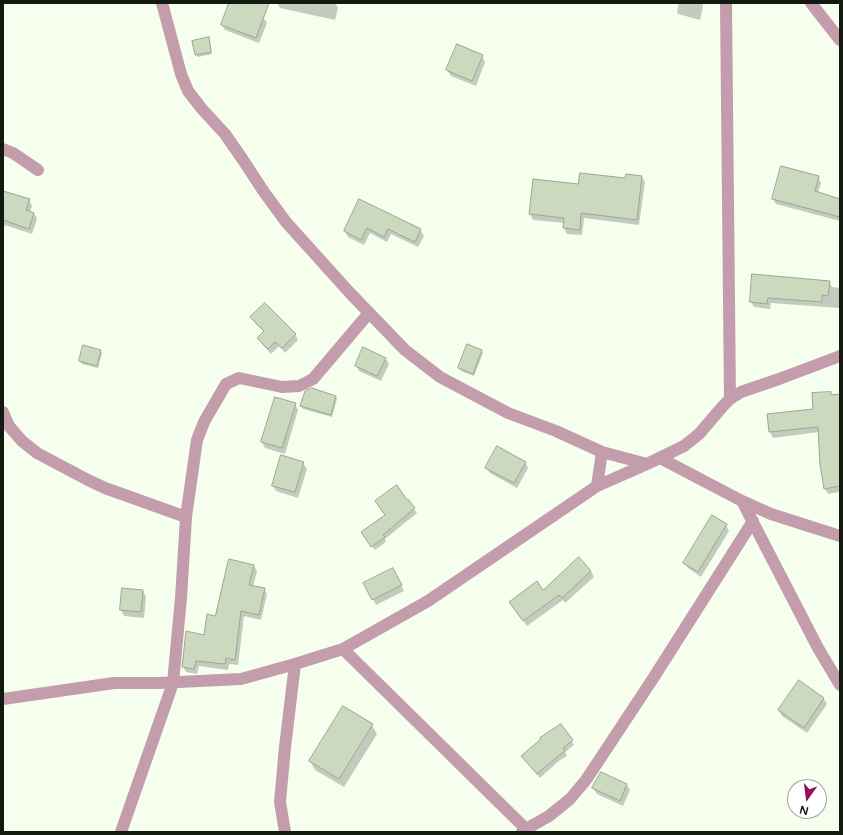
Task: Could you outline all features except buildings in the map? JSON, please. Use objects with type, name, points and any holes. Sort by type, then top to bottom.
[{"type":"street","points":[[162,3],[181,74],[188,91],[229,141],[286,222],[350,293],[405,350],[440,377],[508,413],[556,431],[602,452],[647,464]]},
{"type":"street","points":[[726,3],[730,398]]},
{"type":"street","points":[[811,3],[840,40]]},
{"type":"street","points":[[3,149],[13,153],[38,170]]},
{"type":"street","points":[[121,832],[173,683],[181,598],[186,517],[197,440],[204,422],[226,384],[239,378],[282,387],[299,386],[314,379],[369,313]]},
{"type":"street","points":[[3,699],[114,683],[173,683],[241,679],[343,649],[428,600],[597,486],[684,446],[699,434],[730,398],[750,388],[779,379],[840,356]]},
{"type":"street","points":[[3,412],[9,426],[22,441],[37,454],[105,488],[186,517]]},
{"type":"street","points":[[597,486],[602,452]]},
{"type":"street","points":[[660,458],[742,501],[771,514],[840,536]]},
{"type":"street","points":[[742,501],[818,648],[840,685]]},
{"type":"street","points":[[343,649],[524,831],[549,816],[570,799],[586,780],[658,671],[753,521]]},
{"type":"street","points":[[285,832],[280,802],[295,664]]}]
